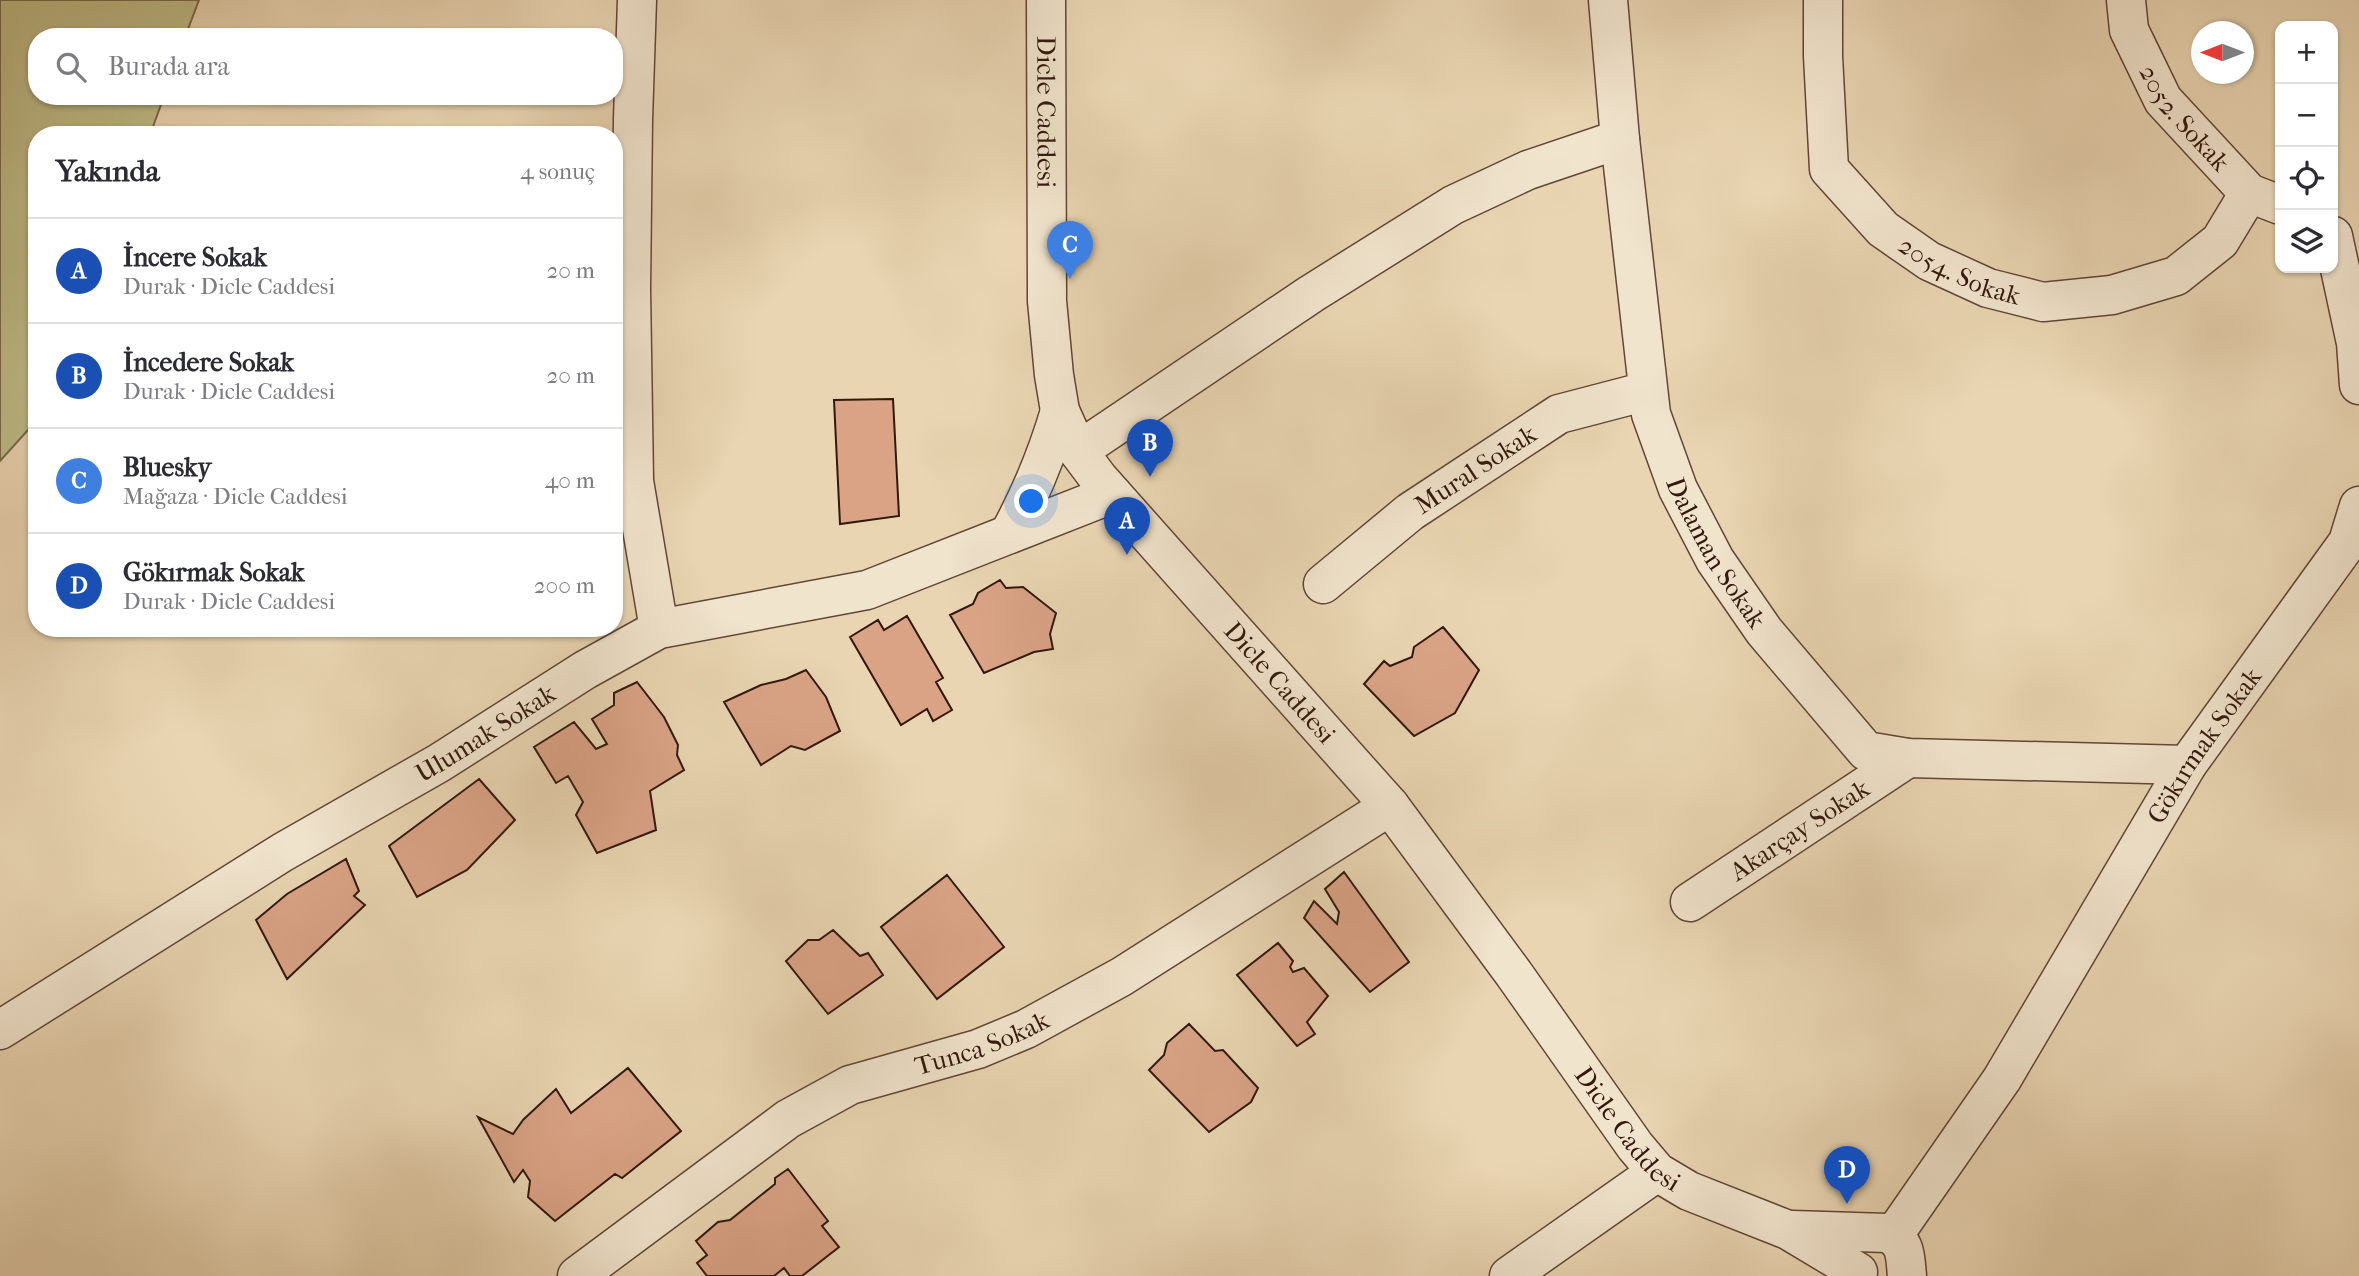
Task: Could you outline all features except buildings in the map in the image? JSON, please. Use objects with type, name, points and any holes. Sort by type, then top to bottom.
[{"type":"street","points":[[637,0],[631,289],[634,481],[659,629]]},
{"type":"street","name":"Dicle Caddesi","points":[[1046,0],[1047,301],[1060,411],[1078,451],[1112,494],[1390,806],[1514,974],[1635,1146],[1657,1172],[1689,1191],[1788,1230],[1896,1257]]},
{"type":"street","name":"Dalaman Sokak","points":[[1608,0],[1620,139],[1651,414],[1678,489],[1715,560],[1764,631],[1866,751],[1908,758],[2187,765]]},
{"type":"street","name":"2054. Sokak","points":[[1823,0],[1829,169],[1883,229],[1941,267],[1988,288],[2043,302],[2112,295],[2176,276],[2220,241],[2265,199]]},
{"type":"street","name":"2052. Sokak","points":[[2126,0],[2129,30],[2163,100],[2265,199]]},
{"type":"street","points":[[1078,451],[1311,294],[1453,205],[1528,170],[1620,139]]},
{"type":"street","points":[[2338,231],[2359,224]]},
{"type":"street","points":[[2338,257],[2356,343],[2359,385]]},
{"type":"street","name":"Mural Sokak","points":[[1323,584],[1410,512],[1559,414],[1647,391]]},
{"type":"street","points":[[1009,534],[1034,488],[1048,454],[1060,411]]},
{"type":"street","name":"Ulumak Sokak","points":[[0,1030],[282,852],[439,763],[585,670],[659,629],[867,590],[1112,494]]},
{"type":"street","name":"Gökırmak Sokak","points":[[1896,1257],[2187,765],[2348,542],[2359,506]]},
{"type":"street","name":"Akarçay Sokak","points":[[1690,902],[1908,758]]},
{"type":"street","name":"Tunca Sokak","points":[[577,1276],[788,1119],[850,1085],[978,1049],[1026,1030],[1121,976],[1390,806]]},
{"type":"street","points":[[1509,1276],[1657,1172]]},
{"type":"street","name":"Dicle Caddesi","points":[[1788,1230],[1859,1274]]},
{"type":"street","name":"Dicle Caddesi","points":[[1859,1274],[1855,1265],[1856,1249],[1860,1241],[1896,1257]]},
{"type":"shaded area","points":[[0,0],[199,0],[188,28],[28,28],[28,105],[161,105],[153,126],[28,126],[28,430],[0,461]]},
{"type":"place","name":"Bluesky","points":[[1070,279]]},
{"type":"place","name":"İncedere Sokak","points":[[1150,477]]},
{"type":"place","name":"İncere Sokak","points":[[1127,555]]},
{"type":"place","name":"Gökırmak Sokak","points":[[1847,1204]]}]
